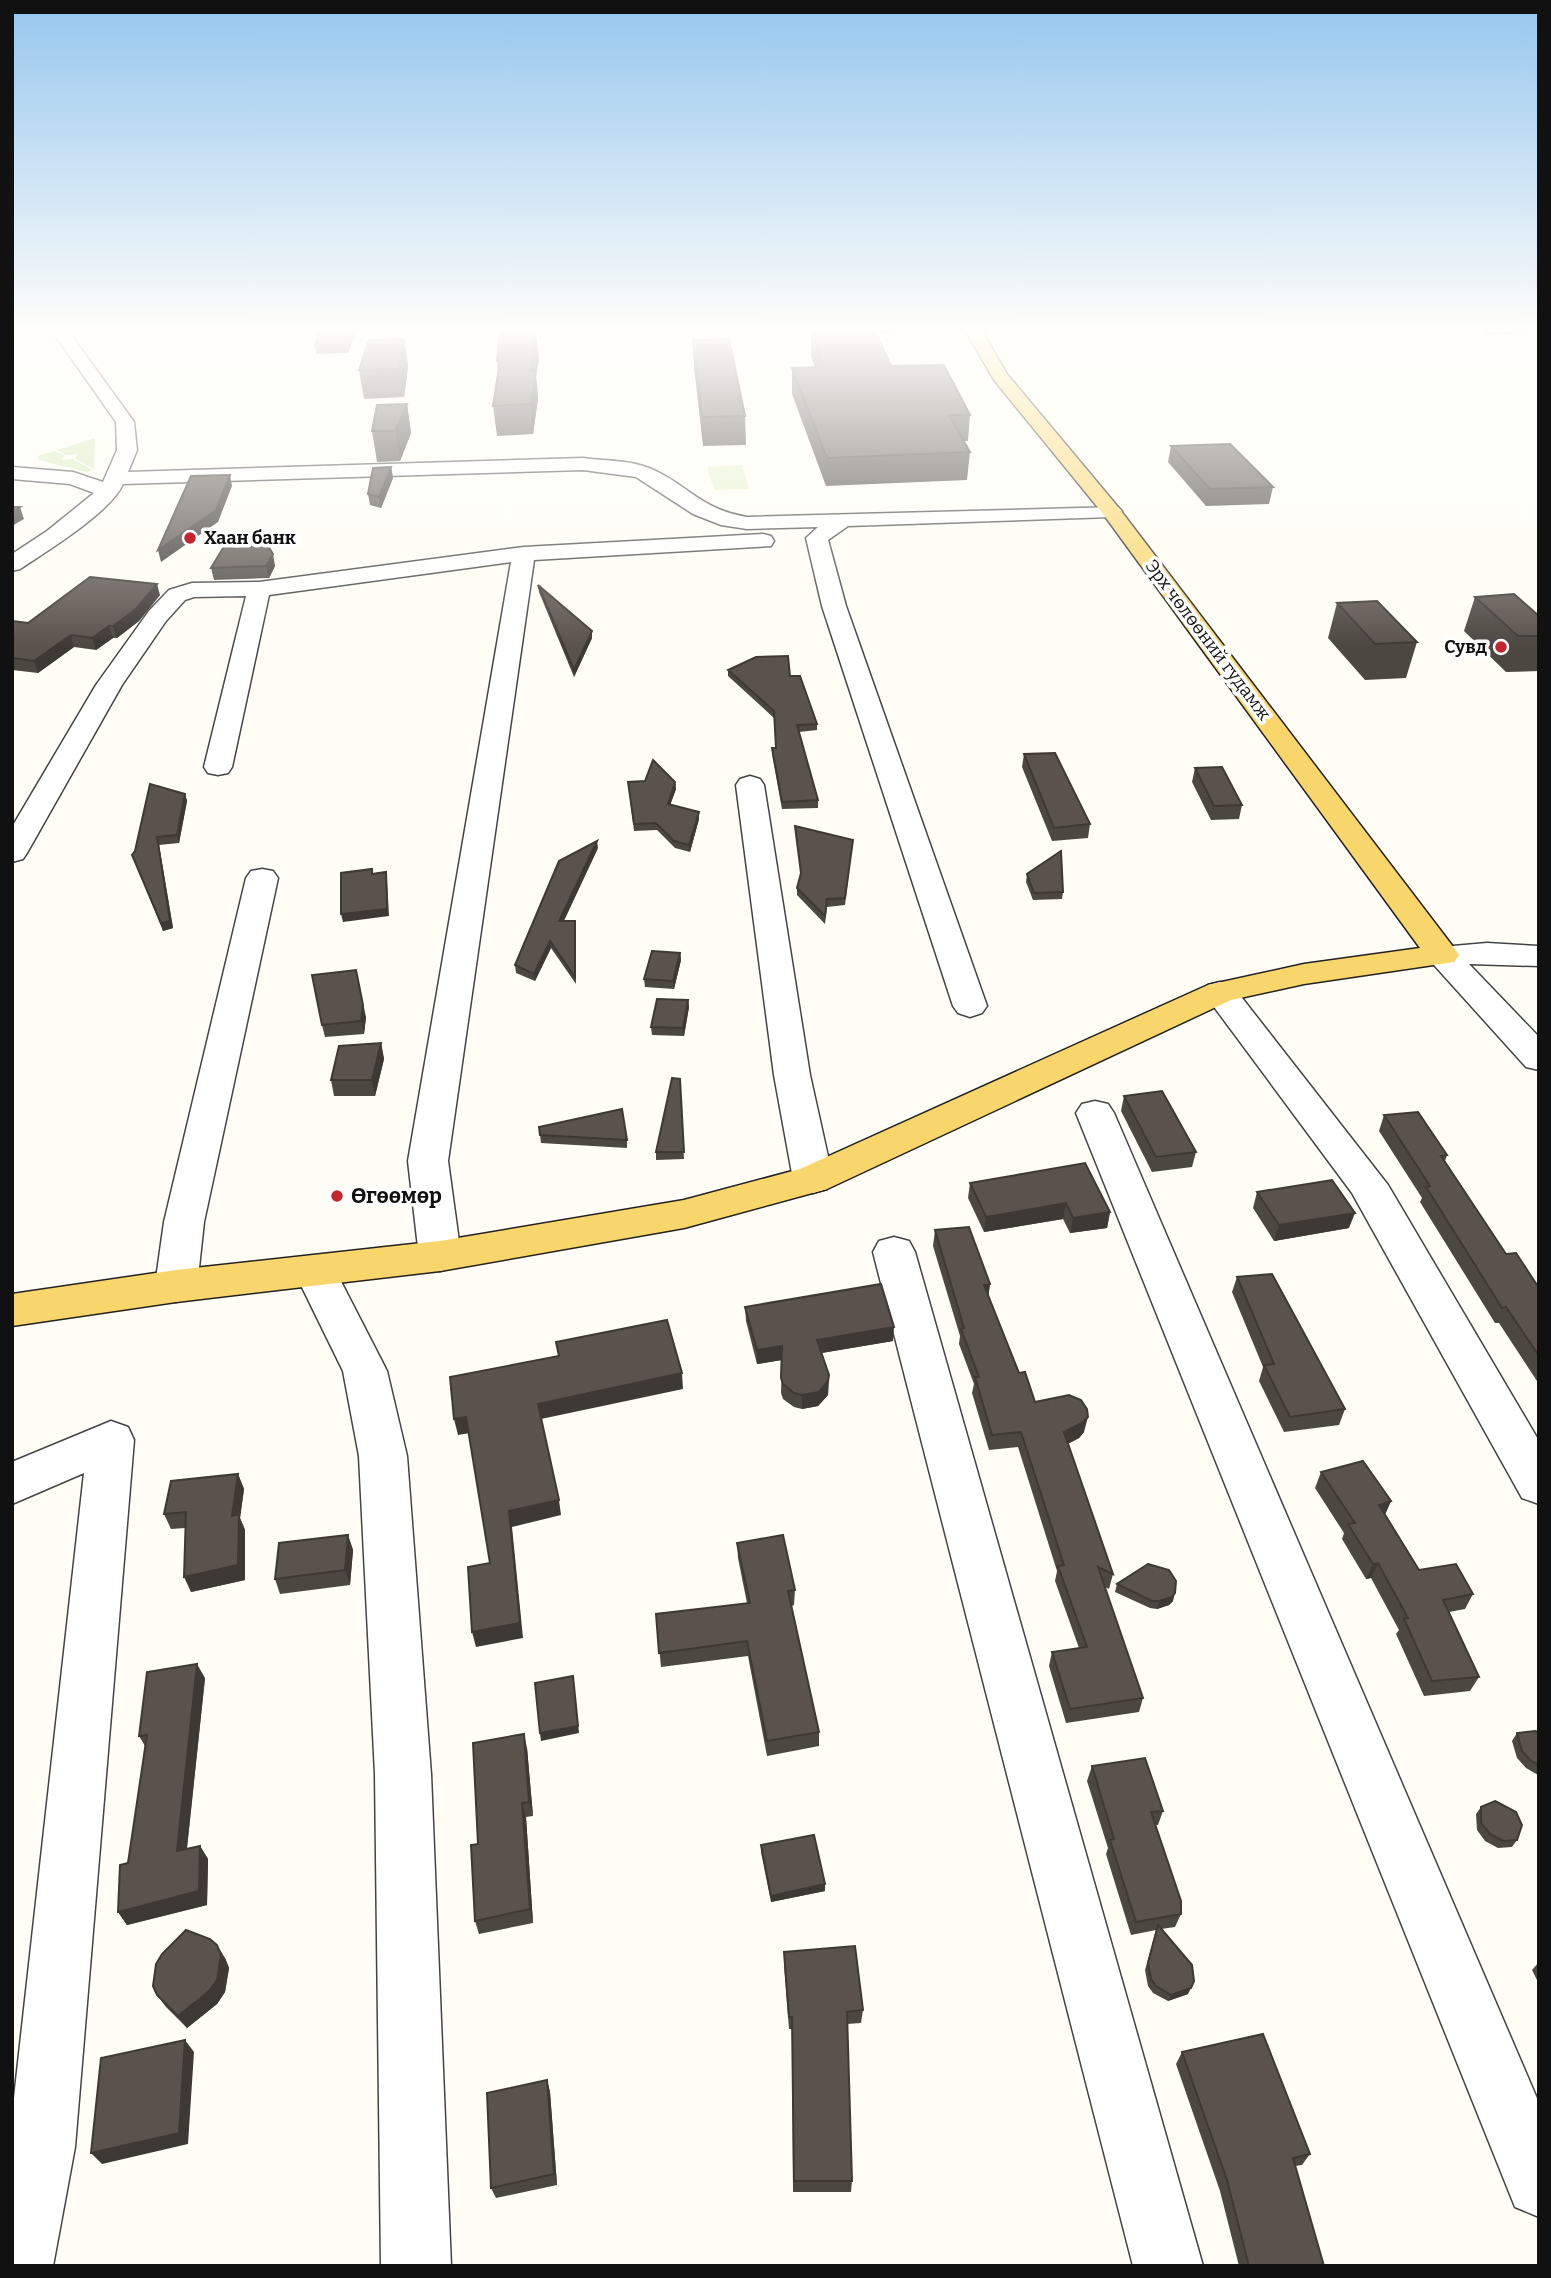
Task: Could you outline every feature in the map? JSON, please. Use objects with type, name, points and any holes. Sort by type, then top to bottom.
[{"type":"main road","name":"Эрх чөлөөний гудамж","points":[[1048,434],[1111,511],[1442,955]]},
{"type":"main road","points":[[12,1310],[176,1286],[440,1256],[684,1214],[813,1179],[1220,992],[1304,974],[1442,955]]},
{"type":"street","points":[[12,565],[55,536],[112,485],[127,450],[126,434]]},
{"type":"street","points":[[12,473],[73,478],[112,485],[538,465],[612,466],[642,472],[700,510],[721,519],[759,523],[1111,511]]},
{"type":"street","points":[[12,853],[109,685],[167,601],[177,595],[192,590],[259,589],[524,554],[817,538],[841,521]]},
{"type":"street","points":[[817,538],[834,606],[970,1006]]},
{"type":"street","points":[[440,1256],[428,1161],[524,554]]},
{"type":"street","points":[[218,767],[259,589]]},
{"type":"street","points":[[750,785],[792,1075],[813,1179]]},
{"type":"street","points":[[176,1286],[184,1222],[262,878]]},
{"type":"street","points":[[1442,955],[1487,953],[1539,956]]},
{"type":"street","points":[[1442,955],[1539,1059]]},
{"type":"street","points":[[1220,992],[1368,1185],[1539,1484]]},
{"type":"street","points":[[1095,1113],[1539,2183]]},
{"type":"street","points":[[894,1252],[1168,2266]]},
{"type":"street","points":[[315,1271],[365,1371],[383,1456],[403,1774],[416,2266]]},
{"type":"street","points":[[12,1484],[111,1440],[42,2147],[18,2266]]},
{"type":"green space","points":[[95,438],[94,469],[75,459],[78,454],[67,455],[57,450]]},
{"type":"green space","points":[[54,451],[65,455],[62,460],[72,459],[93,470],[87,472],[39,460],[37,456]]},
{"type":"green space","points":[[742,465],[749,489],[714,490],[707,467]]},
{"type":"building","points":[[818,434],[960,434],[970,452],[827,458]]},
{"type":"building","points":[[1230,444],[1273,487],[1210,489],[1171,446]]},
{"type":"building","points":[[391,467],[379,497],[368,494],[373,468]]},
{"type":"building","points":[[230,475],[216,510],[158,550],[191,476]]},
{"type":"building","points":[[258,530],[273,554],[266,566],[211,568],[229,538]]},
{"type":"building","points":[[90,577],[157,584],[136,609],[92,638],[71,635],[34,661],[12,658],[12,621],[28,623]]},
{"type":"building","points":[[538,585],[592,631],[574,670]]},
{"type":"building","points":[[1514,594],[1539,616],[1539,636],[1518,636],[1475,597]]},
{"type":"building","points":[[1377,601],[1417,642],[1375,644],[1337,603]]},
{"type":"building","points":[[788,656],[790,676],[800,676],[817,724],[797,725],[818,800],[782,802],[772,748],[776,748],[774,711],[728,670],[756,657]]},
{"type":"building","points":[[1055,753],[1090,824],[1054,828],[1024,754]]},
{"type":"building","points":[[653,760],[675,782],[668,804],[699,812],[689,845],[674,841],[656,823],[634,824],[628,782],[645,781]]},
{"type":"building","points":[[1222,767],[1242,805],[1214,806],[1195,768]]},
{"type":"building","points":[[150,784],[185,794],[177,835],[157,837],[170,921],[161,923],[132,855]]},
{"type":"building","points":[[795,826],[853,840],[845,898],[827,899],[825,916],[797,888],[801,873]]},
{"type":"building","points":[[597,841],[559,921],[575,921],[575,977],[550,941],[534,974],[515,965],[559,861]]},
{"type":"building","points":[[1061,851],[1063,892],[1034,893],[1027,874]]},
{"type":"building","points":[[372,869],[372,874],[386,872],[387,909],[341,914],[341,873]]},
{"type":"building","points":[[652,951],[680,953],[673,981],[644,979]]},
{"type":"building","points":[[356,970],[363,1005],[361,1021],[322,1025],[312,975]]},
{"type":"building","points":[[657,999],[688,1000],[683,1028],[651,1027]]},
{"type":"building","points":[[381,1043],[372,1080],[331,1080],[339,1046]]},
{"type":"building","points":[[672,1078],[680,1079],[684,1152],[656,1152]]},
{"type":"building","points":[[1162,1091],[1196,1152],[1156,1157],[1124,1096]]},
{"type":"building","points":[[622,1109],[627,1140],[540,1135],[539,1127]]},
{"type":"building","points":[[1418,1112],[1447,1155],[1441,1156],[1506,1254],[1516,1253],[1539,1288],[1539,1356],[1506,1307],[1502,1308],[1426,1187],[1430,1186],[1384,1115]]},
{"type":"building","points":[[1085,1163],[1110,1212],[1073,1218],[1066,1203],[986,1217],[970,1183]]},
{"type":"building","points":[[1332,1180],[1355,1213],[1279,1225],[1257,1192]]},
{"type":"building","points":[[969,1227],[990,1284],[984,1285],[1019,1373],[1025,1372],[1035,1402],[1069,1395],[1081,1400],[1087,1409],[1088,1417],[1082,1423],[1064,1432],[1113,1574],[1098,1567],[1143,1698],[1070,1709],[1052,1652],[1087,1647],[1058,1566],[1064,1565],[1021,1432],[992,1435],[975,1377],[979,1377],[961,1329],[964,1328],[935,1230]]},
{"type":"building","points":[[1272,1274],[1345,1409],[1290,1417],[1264,1365],[1274,1364],[1237,1277]]},
{"type":"building","points":[[881,1284],[894,1327],[817,1340],[829,1375],[828,1381],[819,1392],[802,1395],[794,1393],[783,1384],[782,1346],[757,1350],[745,1307]]},
{"type":"building","points":[[667,1320],[682,1373],[538,1404],[559,1500],[509,1511],[520,1623],[472,1632],[468,1567],[490,1563],[466,1417],[454,1419],[450,1377],[559,1356],[556,1342]]},
{"type":"building","points":[[1363,1461],[1391,1501],[1379,1505],[1419,1570],[1456,1564],[1473,1594],[1443,1600],[1479,1677],[1432,1681],[1404,1619],[1408,1618],[1378,1563],[1373,1564],[1348,1524],[1355,1523],[1321,1472]]},
{"type":"building","points":[[238,1474],[232,1516],[239,1514],[238,1565],[184,1577],[186,1512],[164,1514],[171,1481]]},
{"type":"building","points":[[348,1535],[345,1570],[275,1579],[279,1543]]},
{"type":"building","points":[[783,1535],[795,1590],[788,1591],[819,1732],[767,1741],[747,1641],[659,1653],[656,1614],[750,1603],[737,1543]]},
{"type":"building","points":[[1148,1564],[1169,1570],[1176,1581],[1172,1597],[1152,1601],[1117,1584]]},
{"type":"building","points":[[197,1664],[177,1851],[200,1846],[199,1891],[118,1912],[120,1865],[128,1863],[147,1735],[139,1736],[147,1672]]},
{"type":"building","points":[[573,1676],[578,1726],[540,1733],[535,1683]]},
{"type":"building","points":[[1539,1732],[1539,1765],[1522,1751],[1517,1733]]},
{"type":"building","points":[[524,1734],[529,1802],[522,1803],[530,1909],[475,1921],[471,1845],[478,1844],[473,1743]]},
{"type":"building","points":[[1145,1758],[1163,1811],[1151,1812],[1181,1901],[1181,1914],[1136,1922],[1110,1840],[1114,1839],[1092,1766]]},
{"type":"building","points":[[1495,1801],[1516,1812],[1522,1825],[1517,1840],[1503,1841],[1490,1834],[1481,1823],[1481,1807]]},
{"type":"building","points":[[814,1835],[825,1884],[771,1896],[761,1845]]},
{"type":"building","points":[[1158,1925],[1192,1965],[1194,1981],[1191,1988],[1171,1995],[1156,1986],[1151,1979],[1148,1963]]},
{"type":"building","points":[[186,1930],[210,1939],[217,1945],[221,1955],[217,1980],[209,1991],[178,2016],[157,1995],[153,1986],[156,1964],[162,1954]]},
{"type":"building","points":[[855,1946],[863,2010],[847,2012],[852,2181],[794,2181],[792,2017],[789,2017],[784,1952]]},
{"type":"building","points":[[1263,2034],[1310,2154],[1293,2158],[1324,2266],[1249,2266],[1227,2180],[1182,2052]]},
{"type":"building","points":[[185,2040],[179,2133],[91,2153],[101,2058]]},
{"type":"building","points":[[547,2080],[554,2174],[491,2188],[487,2093]]},
{"type":"place","name":"Хаан банк","points":[[190,538]]},
{"type":"place","name":"Сувд","points":[[1501,647]]},
{"type":"place","name":"Өгөөмөр","points":[[337,1196]]}]
